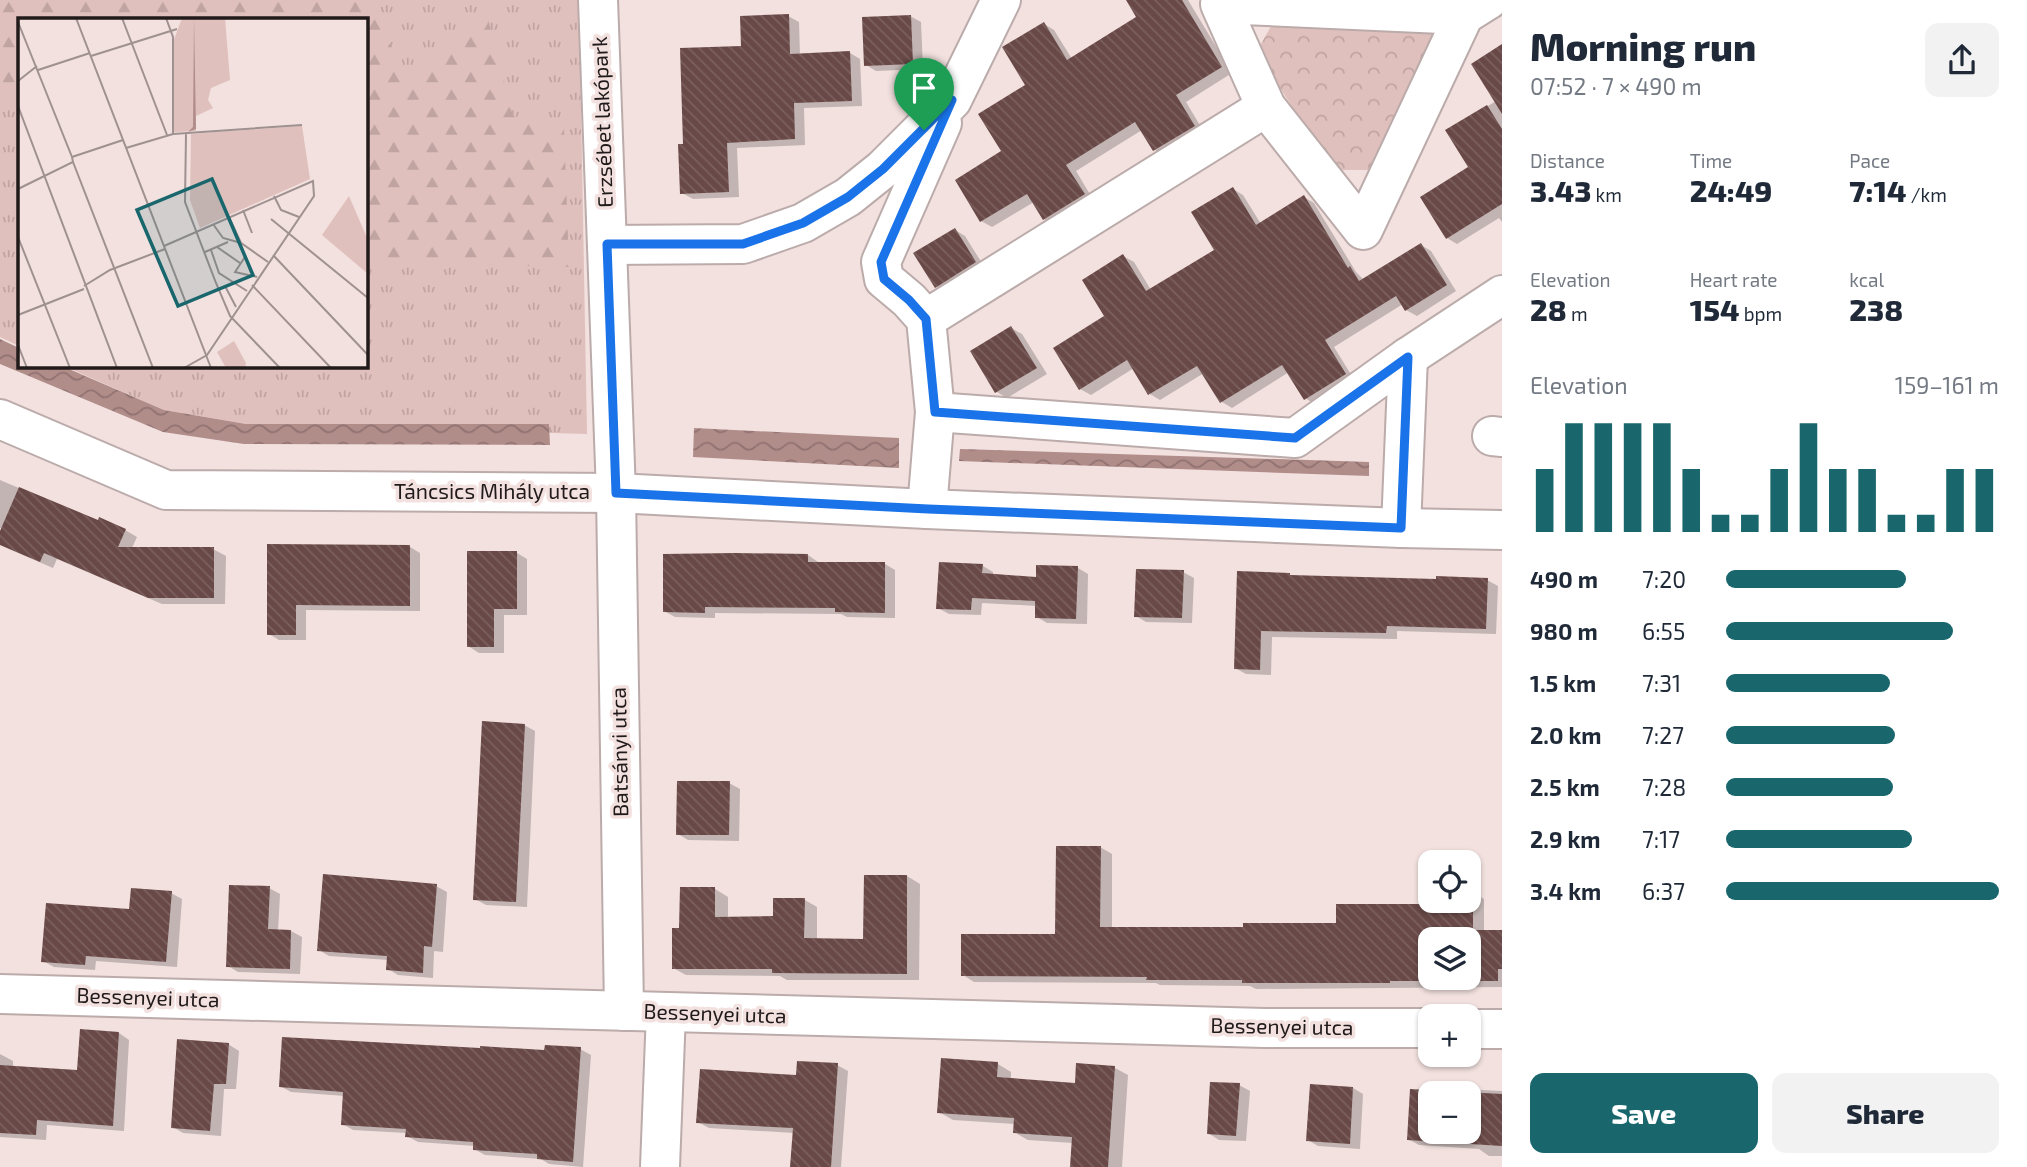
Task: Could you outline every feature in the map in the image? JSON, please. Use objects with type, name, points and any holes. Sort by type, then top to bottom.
[{"type":"street","name":"Erzsébet lakópark","points":[[598,0],[616,493]]},
{"type":"street","points":[[928,509],[935,412],[926,319],[884,279],[881,262],[952,100],[1001,0]]},
{"type":"street","points":[[1220,4],[1476,7],[1363,230],[1266,107],[1220,4]]},
{"type":"street","points":[[607,244],[743,244],[803,223],[848,197],[883,169],[952,100]]},
{"type":"street","points":[[926,319],[1266,107]]},
{"type":"street","points":[[861,187],[901,216]]},
{"type":"street","points":[[935,412],[1295,438],[1408,357],[1502,295]]},
{"type":"street","points":[[1401,528],[1408,357]]},
{"type":"street","name":"Táncsics Mihály utca","points":[[0,419],[166,490],[616,493],[928,509],[1502,530]]},
{"type":"street","name":"Batsányi utca","points":[[616,493],[625,1011]]},
{"type":"street","name":"Bessenyei utca","points":[[0,994],[1265,1028],[1418,1028]]},
{"type":"street","points":[[660,1167],[666,1012]]},
{"type":"street","points":[[1481,1028],[1502,1029]]},
{"type":"green space","points":[[0,0],[579,0],[587,434],[246,424],[164,410],[69,368],[368,368],[368,18],[18,18],[18,346],[0,337]]},
{"type":"green space","points":[[0,0],[372,0],[405,79],[488,19],[513,116],[564,125],[569,267],[368,262],[368,18],[18,18],[18,98],[0,94]]},
{"type":"green space","points":[[1278,14],[1438,26],[1373,170],[1332,170],[1257,51]]},
{"type":"water","points":[[0,339],[18,348],[18,368],[67,368],[164,410],[246,424],[549,424],[550,445],[244,444],[163,432],[0,364]]},
{"type":"water","points":[[694,428],[899,438],[899,468],[693,457]]},
{"type":"water","points":[[960,449],[1369,462],[1369,476],[959,461]]},
{"type":"building","points":[[1126,0],[1182,0],[1222,67],[1176,95],[1195,126],[1153,151],[1135,122],[1066,165],[1085,194],[1043,220],[1027,194],[980,222],[955,180],[1001,151],[978,114],[1025,85],[1002,47],[1044,22],[1067,60],[1136,17]]},
{"type":"building","points":[[789,14],[790,54],[850,51],[852,101],[794,103],[795,139],[727,143],[729,192],[680,194],[678,144],[683,144],[680,48],[741,46],[740,16]]},
{"type":"building","points":[[911,15],[913,64],[864,66],[862,17]]},
{"type":"building","points":[[1502,44],[1502,114],[1471,64]]},
{"type":"building","points":[[1487,105],[1502,129],[1502,204],[1446,239],[1420,197],[1468,167],[1445,130]]},
{"type":"building","points":[[1233,187],[1256,225],[1304,195],[1348,268],[1350,266],[1359,281],[1421,243],[1447,285],[1405,311],[1396,296],[1325,340],[1346,374],[1304,400],[1282,365],[1220,403],[1197,366],[1148,395],[1127,360],[1079,390],[1053,348],[1104,316],[1082,280],[1123,254],[1146,291],[1214,250],[1191,212]]},
{"type":"building","points":[[955,228],[976,262],[935,288],[913,253]]},
{"type":"building","points":[[1011,326],[1037,368],[995,393],[970,351]]},
{"type":"building","points":[[19,487],[126,529],[118,547],[214,547],[214,598],[148,598],[44,553],[40,562],[0,545],[0,531]]},
{"type":"building","points":[[267,544],[410,545],[410,606],[296,605],[296,635],[267,635]]},
{"type":"building","points":[[467,551],[517,551],[517,609],[494,609],[494,647],[467,647]]},
{"type":"building","points":[[663,554],[808,554],[808,562],[885,562],[885,613],[835,612],[835,608],[705,607],[705,613],[663,612]]},
{"type":"building","points":[[939,562],[983,564],[982,573],[1036,577],[1036,565],[1078,566],[1076,619],[1035,618],[1035,601],[972,598],[971,610],[936,609]]},
{"type":"building","points":[[1136,569],[1184,570],[1182,618],[1134,617]]},
{"type":"building","points":[[1237,571],[1290,575],[1488,578],[1486,629],[1387,626],[1386,633],[1261,631],[1260,670],[1234,669]]},
{"type":"building","points":[[482,721],[525,724],[516,902],[473,900]]},
{"type":"building","points":[[677,781],[730,781],[729,835],[676,835]]},
{"type":"building","points":[[1056,846],[1101,846],[1100,927],[1243,927],[1243,923],[1336,923],[1336,904],[1418,904],[1418,913],[1473,913],[1473,927],[1418,927],[1418,981],[1390,983],[1242,983],[1242,980],[1146,980],[1147,977],[961,976],[961,934],[1055,934]]},
{"type":"building","points":[[323,874],[437,884],[432,947],[424,946],[423,973],[386,970],[387,956],[317,951]]},
{"type":"building","points":[[864,875],[907,875],[907,974],[772,973],[772,969],[672,969],[672,928],[679,928],[680,887],[715,887],[715,917],[773,916],[773,898],[805,898],[804,938],[863,939]]},
{"type":"building","points":[[229,885],[270,886],[268,929],[291,930],[290,969],[226,967]]},
{"type":"building","points":[[131,888],[172,891],[166,962],[86,956],[85,965],[41,962],[46,903],[129,909]]},
{"type":"building","points":[[1481,930],[1502,930],[1502,969],[1498,969],[1498,981],[1481,981]]},
{"type":"building","points":[[80,1029],[119,1032],[113,1126],[37,1120],[36,1135],[0,1133],[0,1065],[77,1070]]},
{"type":"building","points":[[282,1037],[480,1048],[544,1050],[545,1045],[581,1047],[573,1162],[537,1159],[537,1154],[473,1150],[473,1142],[405,1137],[406,1129],[341,1125],[343,1092],[279,1087]]},
{"type":"building","points":[[177,1039],[229,1043],[226,1084],[214,1084],[210,1131],[171,1128]]},
{"type":"building","points":[[941,1058],[998,1062],[997,1077],[1075,1083],[1076,1063],[1115,1066],[1108,1167],[1070,1167],[1072,1137],[1013,1133],[1014,1118],[937,1113]]},
{"type":"building","points":[[797,1061],[838,1063],[831,1167],[790,1167],[793,1128],[696,1123],[700,1069],[796,1075]]},
{"type":"building","points":[[1210,1082],[1240,1083],[1236,1136],[1207,1134]]},
{"type":"building","points":[[1310,1084],[1353,1087],[1350,1144],[1306,1141]]},
{"type":"building","points":[[1410,1089],[1418,1089],[1418,1141],[1407,1140]]},
{"type":"building","points":[[1481,1093],[1502,1094],[1502,1146],[1470,1144],[1481,1144]]},
{"type":"route","points":[[952,100],[881,262],[884,279],[926,319],[935,412],[1295,438],[1408,357],[1401,528],[616,493],[607,244],[743,244],[803,223],[848,197],[883,169],[924,130],[952,100]]}]
